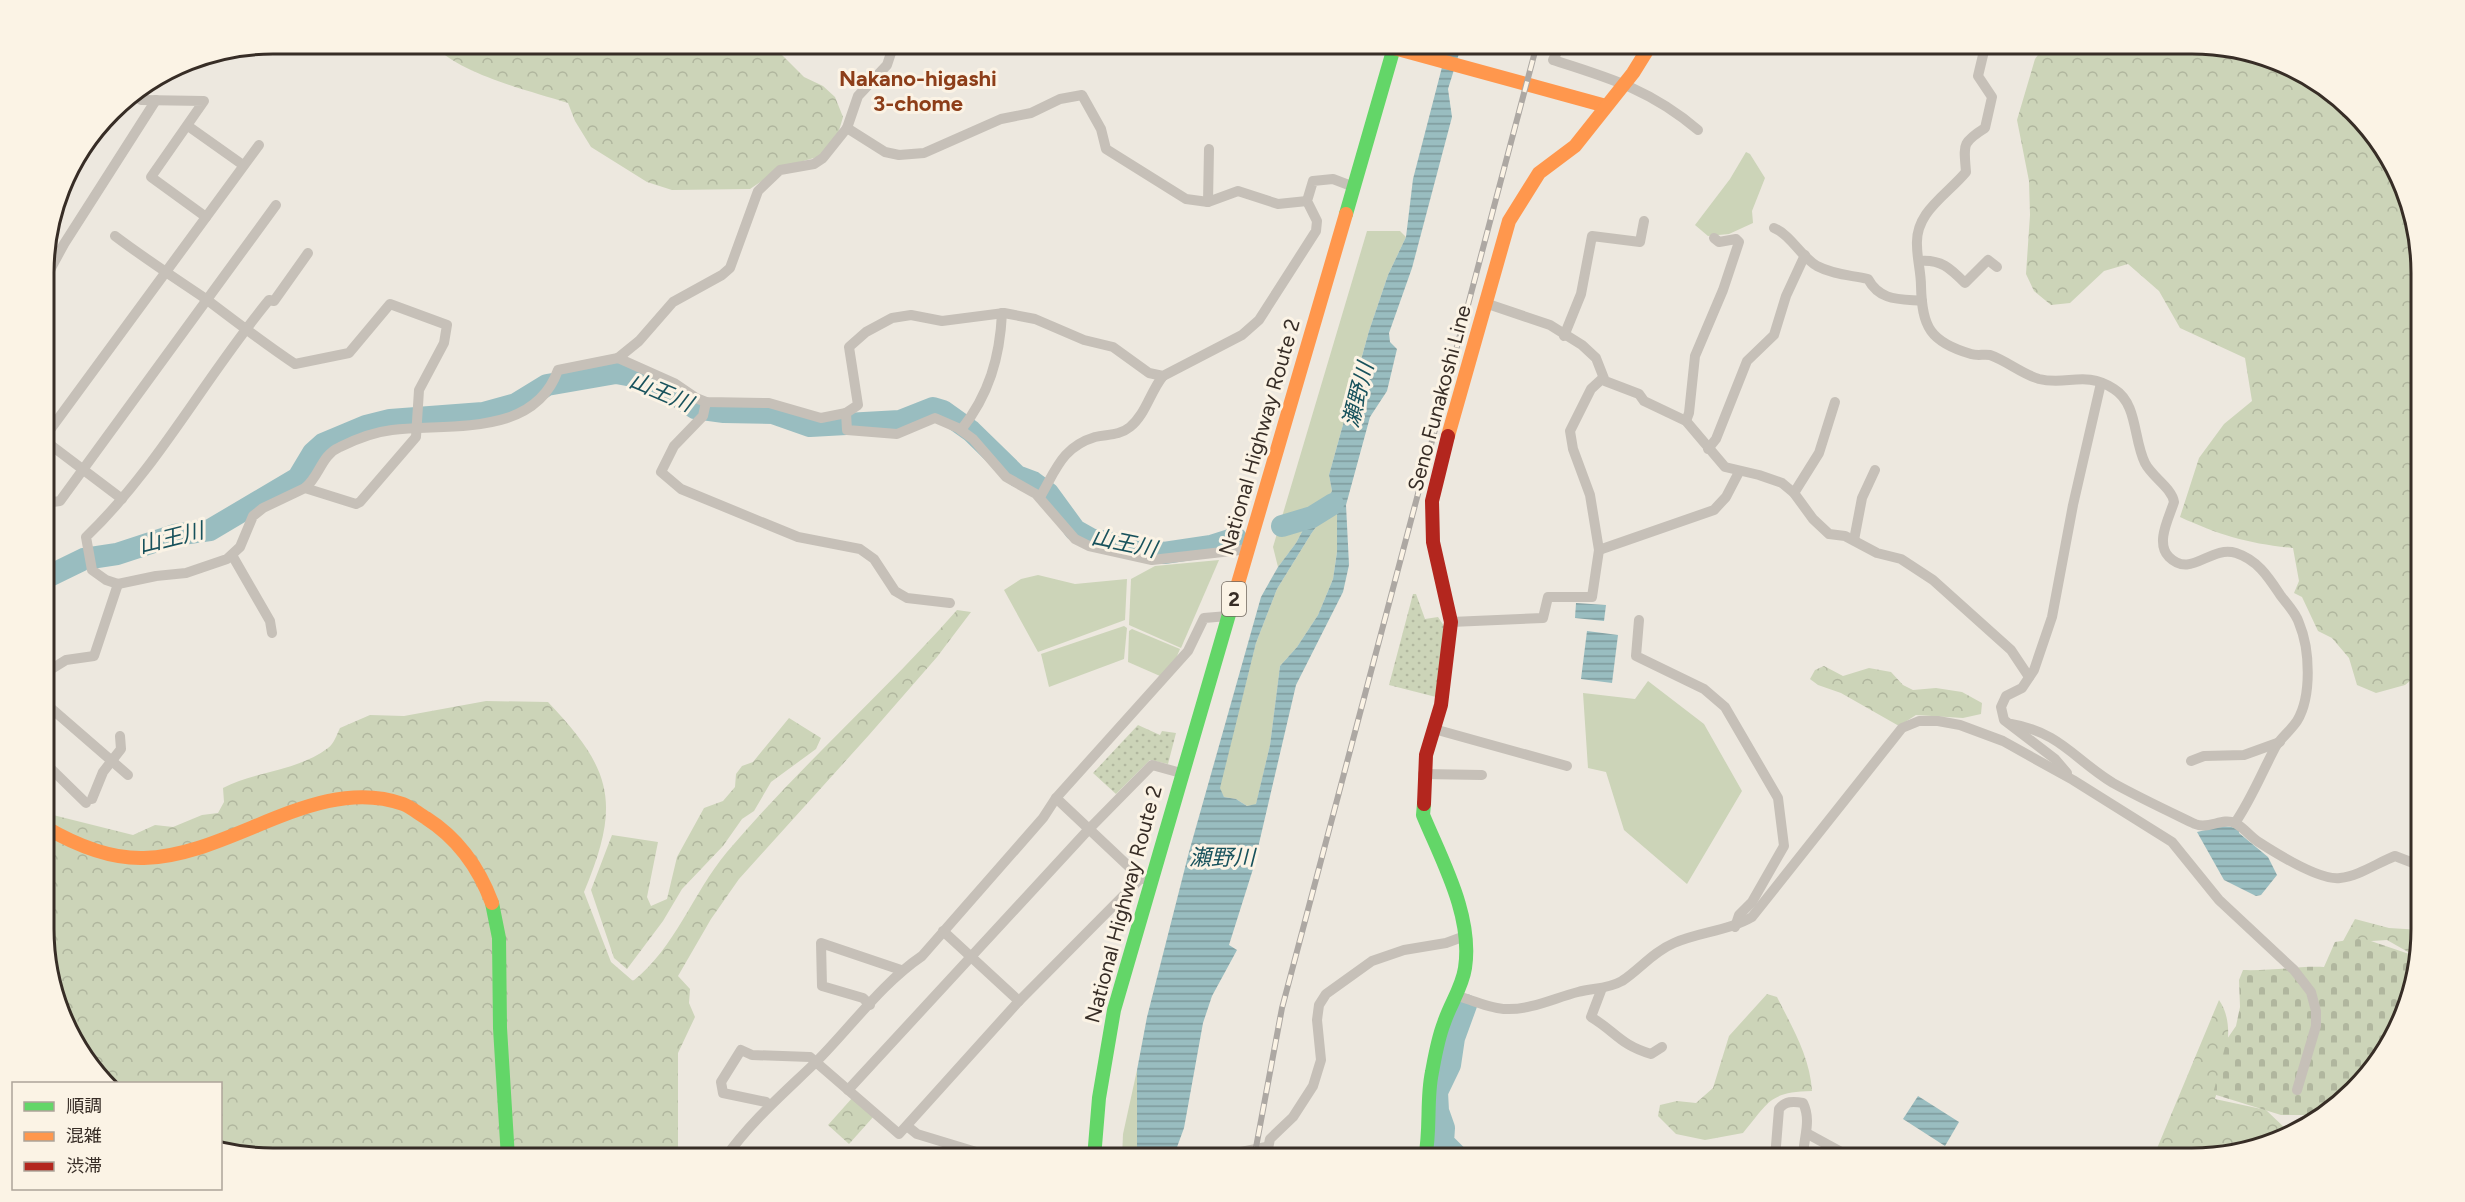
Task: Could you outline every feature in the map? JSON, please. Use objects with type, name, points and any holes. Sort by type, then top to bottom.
[{"type":"main road","name":"National Highway Route 2","points":[[1095,1148],[1099,1098],[1109,1031],[1145,879],[1181,773],[1250,549],[1392,54]]},
{"type":"main road","points":[[1416,54],[1606,106]]},
{"type":"main road","name":"Seno Funakoshi Line","points":[[1427,1148],[1430,1133],[1431,1074],[1444,1022],[1458,996],[1465,967],[1465,936],[1454,889],[1423,815],[1426,755],[1441,705],[1451,621],[1434,551],[1432,501],[1509,221],[1539,173],[1575,146],[1625,83],[1644,54]]},
{"type":"main road","points":[[54,830],[87,846],[144,858],[205,846],[303,807],[350,797],[383,798],[429,817],[466,852],[483,879],[497,921],[499,1011],[507,1148]]},
{"type":"street","points":[[308,254],[274,301],[270,300],[246,329],[122,499],[86,537],[86,548],[92,570],[96,575],[118,584],[156,576],[186,573],[227,559],[240,547],[253,516],[262,508],[305,488],[312,482],[326,458],[340,446],[383,432],[467,426],[521,414],[552,386],[558,370],[618,358],[639,341],[673,302],[722,275],[730,268],[758,191],[773,173],[814,164],[823,158],[847,128],[858,96],[887,65],[891,54]]},
{"type":"street","points":[[1556,54],[1553,60],[1625,83],[1682,117],[1698,130]]},
{"type":"street","points":[[1983,54],[1978,76],[1992,97],[1985,128],[1967,139],[1964,144],[1966,172],[1923,218],[1916,243],[1924,321],[1938,340],[1972,354],[1989,355],[2039,379],[2056,381],[2087,378],[2115,389],[2130,409],[2144,462],[2155,479],[2173,496],[2175,502],[2162,540],[2163,548],[2169,557],[2183,566],[2193,565],[2215,552],[2232,552],[2249,558],[2264,572],[2299,620],[2305,642],[2304,702],[2297,721],[2280,742],[2252,797],[2235,823]]},
{"type":"street","points":[[847,128],[885,152],[899,155],[924,153],[1000,119],[1031,113],[1060,99],[1082,95],[1101,129],[1106,149],[1176,195],[1208,202],[1238,191],[1278,204],[1307,201]]},
{"type":"street","points":[[141,100],[204,101],[151,177],[206,217]]},
{"type":"street","points":[[54,262],[156,100]]},
{"type":"street","points":[[188,126],[243,165]]},
{"type":"street","points":[[54,425],[259,145]]},
{"type":"street","points":[[1208,202],[1209,149]]},
{"type":"street","points":[[1042,494],[1072,446],[1096,437],[1122,433],[1143,412],[1147,399],[1162,376],[1242,335],[1259,320],[1316,231],[1317,221],[1307,201],[1313,181],[1333,179],[1354,187]]},
{"type":"street","points":[[54,502],[60,501],[84,469],[276,205]]},
{"type":"street","points":[[1564,336],[1581,294],[1592,236],[1640,242],[1644,221]]},
{"type":"street","points":[[1774,228],[1800,248],[1816,265],[1837,273],[1868,279],[1883,296],[1922,301]]},
{"type":"street","points":[[115,236],[296,364],[302,365],[349,353],[390,304],[447,325],[444,343],[419,390],[416,437],[356,504],[305,488]]},
{"type":"street","points":[[1686,421],[1689,413],[1695,356],[1723,290],[1739,242],[1736,239],[1719,242],[1714,238]]},
{"type":"street","points":[[1708,449],[1716,439],[1747,361],[1774,335],[1786,296],[1805,255]]},
{"type":"street","points":[[1919,261],[1938,261],[1948,266],[1965,283],[1988,260],[1997,267]]},
{"type":"street","points":[[1485,303],[1550,325],[1564,336],[1589,349],[1596,358],[1603,378],[1686,421],[1725,467],[1782,483],[1794,493],[1829,534],[1854,540],[1877,553],[1901,559],[1933,580],[2011,650],[2029,677]]},
{"type":"street","points":[[618,358],[674,383],[706,402],[769,403],[821,418],[846,413],[858,405],[849,347],[881,323],[901,316],[922,317],[934,322],[1002,313],[1035,319],[1084,340],[1113,347],[1149,372],[1162,376]]},
{"type":"street","points":[[963,427],[983,399],[992,378],[1001,341],[1002,313]]},
{"type":"street","points":[[1451,621],[1544,618],[1548,597],[1592,597],[1599,550],[1590,495],[1573,449],[1570,431],[1591,389],[1603,378]]},
{"type":"street","points":[[2073,780],[2055,759],[2011,724],[2002,714],[2002,702],[2006,696],[2022,688],[2029,677],[2052,617],[2073,505],[2101,383]]},
{"type":"street","points":[[706,402],[703,416],[674,446],[661,472],[681,489],[798,537],[860,549],[874,560],[895,591],[907,598],[950,603]]},
{"type":"street","points":[[1794,493],[1819,453],[1835,402]]},
{"type":"street","points":[[846,413],[847,428],[897,434],[935,418],[963,427],[1006,477],[1042,494],[1075,539],[1089,546],[1152,560],[1250,549]]},
{"type":"street","points":[[54,446],[122,499]]},
{"type":"street","points":[[1854,540],[1862,498],[1875,470]]},
{"type":"street","points":[[1599,550],[1714,510],[1726,497],[1739,471]]},
{"type":"street","points":[[232,555],[270,621],[272,633]]},
{"type":"street","points":[[54,667],[66,660],[94,656],[118,584]]},
{"type":"street","points":[[732,1148],[769,1105],[815,1062],[901,970],[922,956],[1043,818],[1056,798],[1188,651],[1204,618],[1228,616]]},
{"type":"street","points":[[1639,620],[1636,656],[1704,689],[1725,707],[1778,798],[1784,846],[1752,903],[1739,915],[1735,927]]},
{"type":"street","points":[[54,711],[128,775]]},
{"type":"street","points":[[1458,996],[1504,1009],[1524,1008],[1579,992],[1602,988],[1624,980],[1650,956],[1675,943],[1716,929],[1735,927],[1752,917],[1902,728],[1919,721],[1960,726],[2003,741],[2073,780],[2172,842],[2219,900],[2306,983],[2314,1000],[2316,1026],[2297,1090]]},
{"type":"street","points":[[2011,724],[2023,726],[2061,742],[2113,782],[2195,824],[2202,827],[2223,822],[2235,823],[2257,841],[2328,878],[2348,876],[2395,856],[2411,862]]},
{"type":"street","points":[[1434,729],[1568,766]]},
{"type":"street","points":[[54,771],[89,801],[110,760],[121,749],[120,736]]},
{"type":"street","points":[[2192,761],[2205,756],[2244,755],[2280,742]]},
{"type":"street","points":[[848,1090],[1089,829],[1152,765],[1181,773]]},
{"type":"street","points":[[1424,774],[1482,776]]},
{"type":"street","points":[[769,1105],[766,1102],[723,1094],[721,1082],[741,1050],[752,1055],[810,1057],[899,1134],[1020,1001],[1145,879],[1056,798]]},
{"type":"street","points":[[943,931],[1020,1001]]},
{"type":"street","points":[[1267,1148],[1270,1138],[1293,1117],[1314,1086],[1321,1060],[1317,1020],[1319,1005],[1326,994],[1372,961],[1404,950],[1446,943],[1465,936]]},
{"type":"street","points":[[870,1005],[863,998],[822,986],[821,943],[901,970]]},
{"type":"street","points":[[1602,988],[1591,1017],[1604,1025],[1619,1041],[1636,1050],[1651,1054],[1662,1047]]},
{"type":"street","points":[[1775,1148],[1777,1114],[1782,1105],[1795,1101],[1803,1103],[1808,1134],[1805,1148]]},
{"type":"street","points":[[907,1126],[918,1134],[964,1148]]},
{"type":"street","points":[[1808,1134],[1832,1148]]},
{"type":"green space","points":[[781,54],[804,77],[823,86],[835,97],[843,117],[835,144],[821,156],[782,167],[750,189],[672,190],[647,182],[591,147],[575,121],[568,103],[477,73],[445,55]]},
{"type":"green space","points":[[2039,54],[2207,54],[2249,61],[2302,83],[2325,99],[2357,129],[2382,163],[2404,216],[2411,258],[2411,680],[2405,685],[2376,693],[2357,685],[2349,658],[2332,638],[2318,631],[2302,597],[2294,593],[2299,581],[2293,548],[2235,538],[2180,517],[2199,458],[2224,424],[2252,401],[2245,358],[2180,328],[2159,291],[2128,264],[2104,271],[2070,303],[2051,305],[2034,291],[2026,274],[2030,215],[2029,181],[2017,120],[2035,59]]},
{"type":"green space","points":[[1746,152],[1750,154],[1765,178],[1752,211],[1753,223],[1729,234],[1708,236],[1695,225],[1730,179]]},
{"type":"green space","points":[[1367,231],[1400,231],[1406,237],[1388,275],[1369,331],[1329,475],[1332,491],[1325,502],[1312,513],[1296,543],[1278,567],[1273,547]]},
{"type":"green space","points":[[1337,505],[1337,552],[1333,579],[1318,615],[1297,647],[1280,666],[1270,745],[1256,805],[1247,806],[1236,799],[1224,797],[1219,788],[1256,643],[1277,589],[1328,510]]},
{"type":"green space","points":[[1219,560],[1181,648],[1129,625],[1131,579],[1155,566]]},
{"type":"green space","points":[[1038,575],[1075,584],[1127,579],[1125,620],[1038,652],[1004,590],[1021,579]]},
{"type":"green space","points":[[1413,594],[1416,594],[1425,619],[1438,617],[1444,626],[1436,697],[1389,685]]},
{"type":"green space","points":[[957,610],[971,612],[937,657],[739,879],[711,919],[678,976],[690,989],[689,1003],[695,1017],[678,1053],[678,1148],[258,1148],[222,1142],[222,1082],[116,1082],[83,1039],[71,1013],[61,986],[54,944],[54,815],[133,835],[155,825],[173,827],[202,815],[218,813],[224,802],[223,788],[304,762],[330,746],[340,728],[370,715],[404,716],[486,701],[548,702],[570,726],[598,769],[604,790],[606,811],[596,861],[584,892],[611,962],[633,981],[661,952],[727,852],[783,790]]},
{"type":"green space","points":[[1124,626],[1127,628],[1124,659],[1049,687],[1041,654]]},
{"type":"green space","points":[[1132,629],[1180,649],[1175,661],[1160,676],[1128,662],[1129,631]]},
{"type":"green space","points":[[1824,666],[1843,676],[1869,668],[1891,672],[1903,685],[1913,690],[1936,688],[1962,692],[1982,703],[1981,714],[1963,718],[1916,715],[1899,726],[1841,693],[1818,685],[1810,679],[1815,670]]},
{"type":"green space","points":[[1648,681],[1704,724],[1742,791],[1687,884],[1624,830],[1606,772],[1588,768],[1583,693],[1635,699]]},
{"type":"green space","points":[[789,718],[821,738],[816,749],[771,782],[754,811],[742,819],[723,846],[682,889],[663,921],[627,969],[614,958],[591,890],[612,835],[658,842],[647,897],[651,906],[667,899],[677,857],[704,808],[723,801],[735,787],[736,774],[742,766],[753,762]]},
{"type":"green space","points":[[1138,725],[1160,735],[1162,731],[1176,733],[1168,764],[1150,760],[1116,794],[1093,773]]},
{"type":"green space","points":[[2355,919],[2389,928],[2411,929],[2410,953],[2387,940],[2342,943]]},
{"type":"green space","points":[[2362,938],[2410,954],[2404,986],[2394,1013],[2382,1039],[2366,1062],[2347,1084],[2308,1115],[2281,1115],[2213,1094],[2227,1039],[2236,1026],[2240,1007],[2239,980],[2243,970],[2324,967],[2335,942]]},
{"type":"green space","points":[[1767,994],[1777,997],[1794,1031],[1808,1066],[1812,1091],[1787,1094],[1771,1101],[1743,1133],[1705,1140],[1676,1134],[1658,1116],[1660,1105],[1677,1101],[1696,1103],[1713,1088],[1729,1036]]},
{"type":"green space","points":[[2219,1000],[2225,1011],[2228,1035],[2225,1062],[2215,1099],[2266,1110],[2284,1127],[2235,1144],[2207,1148],[2157,1148]]},
{"type":"green space","points":[[1137,1070],[1137,1148],[1122,1148],[1123,1134]]},
{"type":"green space","points":[[853,1097],[874,1116],[849,1144],[828,1125]]},
{"type":"water","name":"瀬野川","points":[[1445,54],[1459,54],[1448,89],[1452,117],[1412,268],[1389,333],[1390,342],[1397,349],[1387,391],[1370,417],[1346,505],[1349,565],[1343,592],[1296,685],[1253,869],[1229,945],[1237,950],[1212,996],[1203,1023],[1184,1128],[1177,1148],[1137,1148],[1137,1070],[1147,1017],[1189,852],[1261,597],[1278,567],[1296,543],[1312,513],[1325,502],[1332,491],[1329,475],[1369,331],[1388,275],[1406,237],[1413,179]],"holes":[[[1337,506],[1337,552],[1333,579],[1318,615],[1297,647],[1280,666],[1270,745],[1256,804],[1247,806],[1236,799],[1224,797],[1220,788],[1256,643],[1277,589],[1328,510]]]},
{"type":"water","points":[[1576,603],[1606,605],[1604,621],[1575,618]]},
{"type":"water","points":[[1587,631],[1618,635],[1612,683],[1581,679]]},
{"type":"water","points":[[2223,826],[2239,828],[2239,833],[2268,857],[2277,875],[2261,895],[2256,896],[2224,880],[2197,832]]},
{"type":"water","points":[[1918,1096],[1959,1122],[1945,1146],[1903,1119]]},
{"type":"waterway","name":"山王川","points":[[54,574],[84,559],[117,554],[175,535],[210,530],[298,478],[313,453],[323,444],[366,426],[390,420],[483,413],[516,404],[547,385],[616,373],[638,377],[671,392],[695,408],[724,412],[773,413],[810,426],[900,421],[933,408],[943,411],[971,431],[1017,476],[1033,482],[1048,493],[1075,530],[1091,539],[1164,553],[1211,546],[1236,538]]},
{"type":"waterway","name":"山王川","points":[[1282,526],[1312,517],[1333,504]]},
{"type":"waterway","points":[[1449,1148],[1443,1142],[1444,1128],[1438,1111],[1437,1092],[1450,1065],[1454,1038],[1466,1005]]},
{"type":"railway","points":[[1256,1148],[1282,1008],[1534,54]]},
{"type":"traffic: fast","points":[[1346,214],[1392,54]]},
{"type":"traffic: fast","points":[[1095,1148],[1099,1098],[1114,1010],[1232,604]]},
{"type":"traffic: fast","points":[[1424,804],[1423,815],[1447,870],[1460,909],[1466,948],[1465,968],[1442,1029],[1430,1083],[1426,1148]]},
{"type":"traffic: fast","points":[[492,903],[499,938],[500,1028],[507,1148]]},
{"type":"traffic: slow","points":[[1416,54],[1606,106]]},
{"type":"traffic: slow","points":[[1448,436],[1509,221],[1539,173],[1575,146],[1633,73],[1645,54]]},
{"type":"traffic: slow","points":[[1232,604],[1346,214]]},
{"type":"traffic: slow","points":[[54,832],[105,853],[144,858],[177,854],[209,844],[306,807],[338,799],[371,797],[406,805],[438,826],[458,845],[474,866],[492,903]]},
{"type":"traffic: jam","points":[[1424,804],[1426,755],[1441,705],[1451,622],[1433,542],[1432,501],[1448,436]]},
{"type":"district","name":"Nakano-higashi 3-chome","points":[[918,90]]}]
